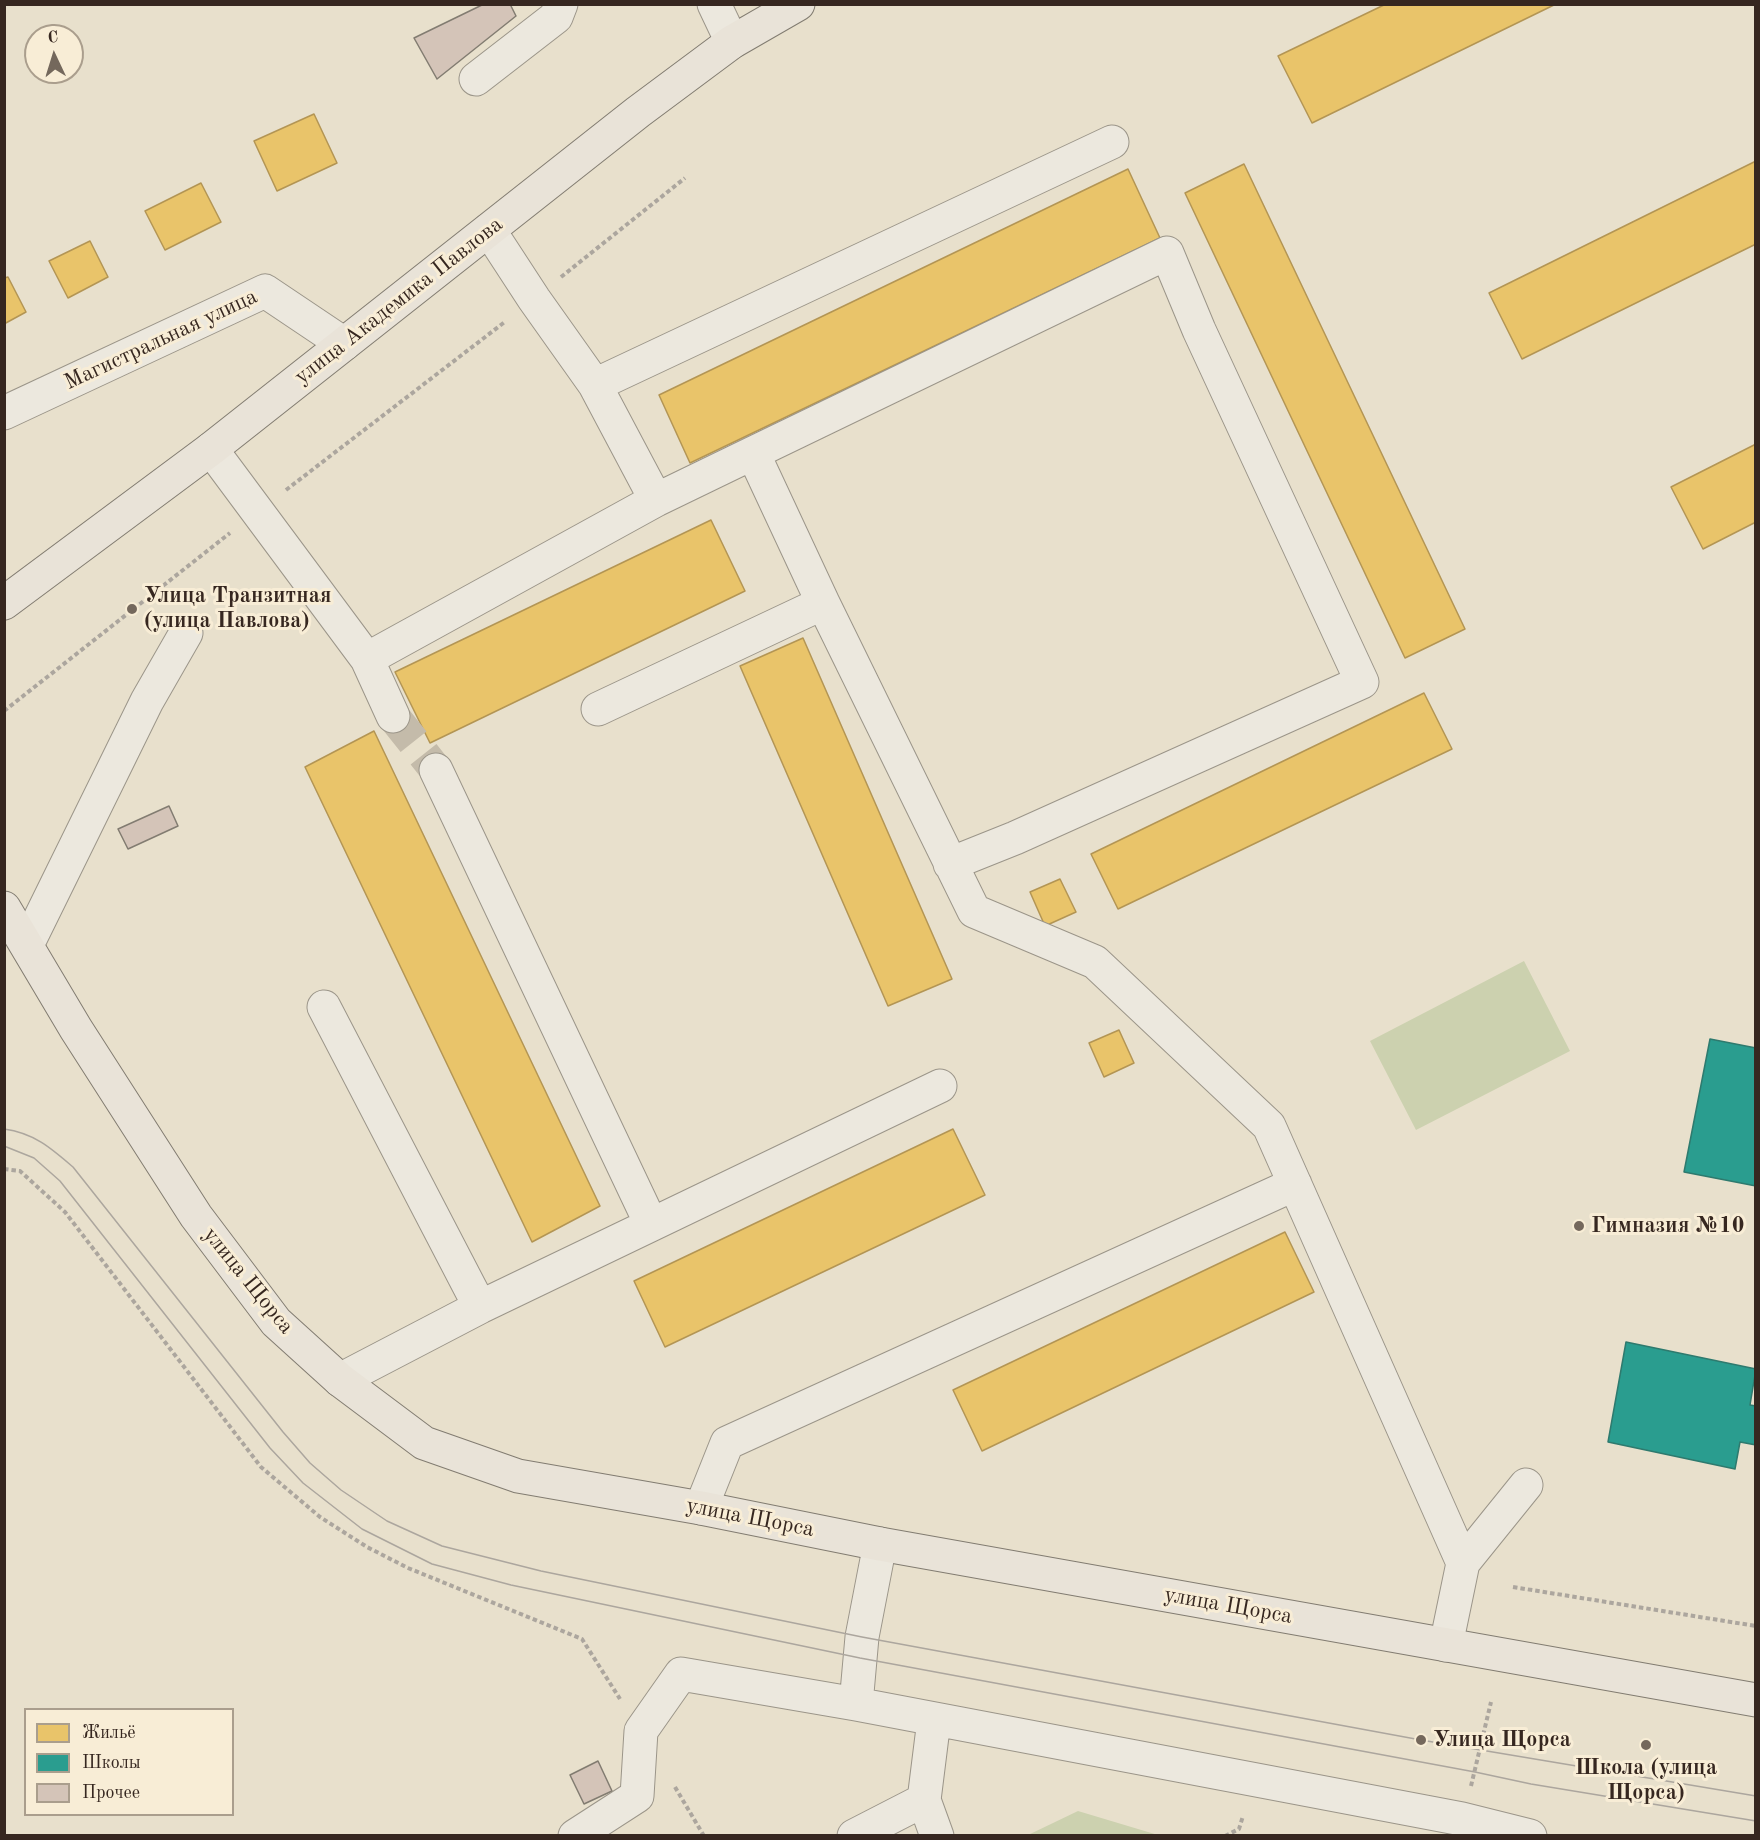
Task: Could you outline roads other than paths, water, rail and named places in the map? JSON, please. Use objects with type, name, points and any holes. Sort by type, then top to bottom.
[{"type":"main road","name":"улица Академика Павлова","points":[[4,603],[211,448],[638,112],[732,42],[798,4]]},
{"type":"main road","name":"улица Щорса","points":[[4,908],[21,945],[196,1216],[276,1322],[340,1380],[424,1443],[518,1476],[701,1508],[880,1544],[1755,1700]]},
{"type":"street","points":[[476,79],[556,17],[561,4]]},
{"type":"street","points":[[714,4],[732,42]]},
{"type":"street","points":[[595,385],[1112,142]]},
{"type":"street","points":[[489,230],[534,299],[595,385],[656,500]]},
{"type":"street","points":[[368,659],[656,500],[1167,253],[1204,340],[1362,682],[1015,838],[950,864]]},
{"type":"street","name":"Магистральная улица","points":[[4,413],[265,291],[344,344]]},
{"type":"street","points":[[211,448],[368,659],[393,716]]},
{"type":"street","points":[[753,453],[823,603],[974,911],[1095,962],[1269,1126],[1463,1563]]},
{"type":"street","points":[[598,709],[823,603]]},
{"type":"street","points":[[21,945],[147,701],[186,633]]},
{"type":"street","points":[[436,770],[651,1224]]},
{"type":"street","points":[[324,1007],[480,1307]]},
{"type":"street","points":[[340,1380],[480,1307],[940,1086]]},
{"type":"street","points":[[701,1508],[727,1443],[1295,1184]]},
{"type":"street","points":[[1446,1645],[1463,1563],[1526,1485]]},
{"type":"street","points":[[856,1704],[862,1637],[880,1544]]},
{"type":"street","points":[[575,1836],[637,1796],[641,1731],[681,1674],[856,1704],[1462,1819],[1514,1834]]},
{"type":"street","points":[[934,1720],[924,1800],[937,1836]]},
{"type":"street","points":[[854,1836],[924,1800]]},
{"type":"tunnel","points":[[393,716],[436,770]]},
{"type":"tram line","points":[[4,1129],[33,1138],[73,1167],[310,1463],[341,1490],[387,1521],[442,1546],[541,1571],[862,1637],[1421,1740],[1756,1796]]},
{"type":"tram line","points":[[4,1146],[34,1158],[60,1181],[270,1448],[303,1483],[362,1529],[432,1564],[511,1585],[860,1658],[1531,1784],[1756,1821]]},
{"type":"place","name":"Улица Транзитная (улица Павлова)","points":[[132,609]]},
{"type":"place","name":"Гимназия №10","points":[[1579,1226]]},
{"type":"place","name":"Улица Щорса","points":[[1421,1740]]},
{"type":"place","name":"Школа (улица Щорса)","points":[[1646,1745]]}]
